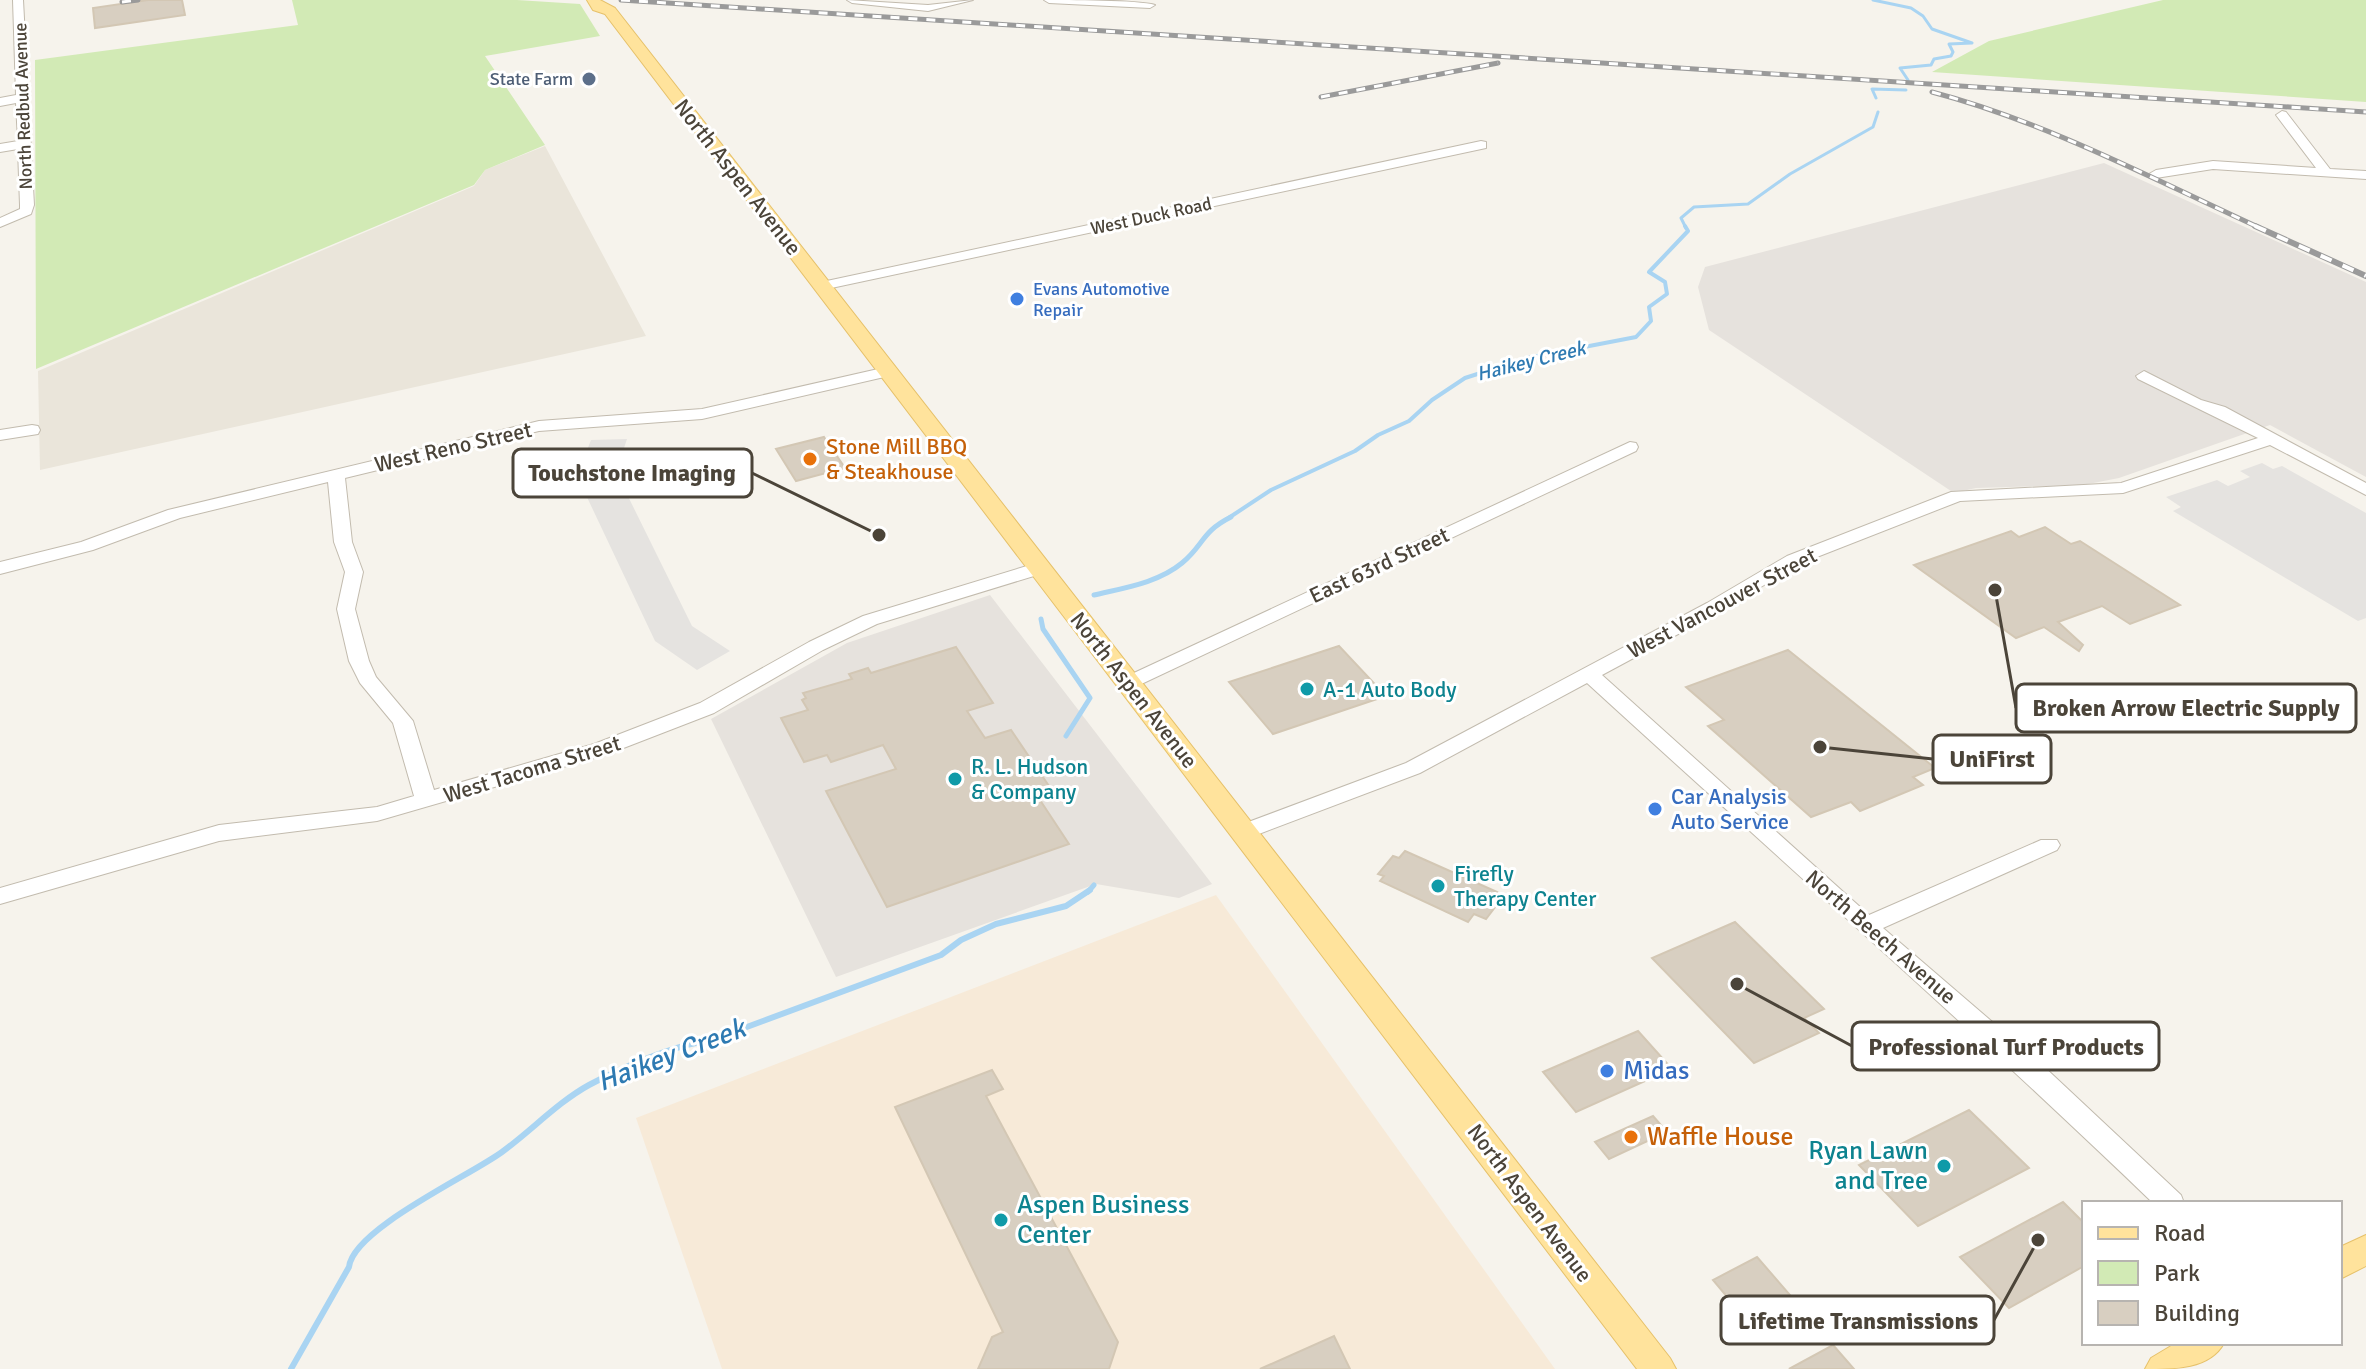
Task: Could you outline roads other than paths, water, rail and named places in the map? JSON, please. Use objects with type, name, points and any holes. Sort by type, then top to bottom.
[{"type":"main road","name":"North Aspen Avenue","points":[[593,0],[598,7],[610,6],[887,372],[1658,1369]]},
{"type":"main road","points":[[2342,1263],[2366,1249]]},
{"type":"main road","points":[[2163,1369],[2204,1345]]},
{"type":"street","name":"North Redbud Avenue","points":[[0,223],[26,211],[18,0]]},
{"type":"street","points":[[852,0],[928,8],[968,0]]},
{"type":"street","points":[[1049,0],[1150,5]]},
{"type":"street","points":[[0,102],[22,98]]},
{"type":"street","points":[[2282,115],[2326,172]]},
{"type":"street","points":[[0,148],[24,144]]},
{"type":"street","name":"West Duck Road","points":[[822,286],[1481,145]]},
{"type":"street","points":[[2156,174],[2213,165],[2366,175]]},
{"type":"street","name":"West Reno Street","points":[[0,568],[87,546],[174,514],[539,426],[580,421],[673,419],[713,413],[887,372]]},
{"type":"street","points":[[2144,376],[2195,403],[2219,410],[2366,490]]},
{"type":"street","points":[[0,435],[32,430]]},
{"type":"street","name":"West Vancouver Street","points":[[1243,832],[1413,768],[1793,560],[1957,496],[2123,488],[2271,439]]},
{"type":"street","name":"East 63rd Street","points":[[1128,683],[1630,447]]},
{"type":"street","points":[[336,475],[343,542],[354,572],[346,609],[359,661],[379,695],[403,721],[426,801]]},
{"type":"street","name":"West Tacoma Street","points":[[0,896],[219,833],[354,819],[426,801],[639,737],[707,708],[870,620],[1040,568]]},
{"type":"street","name":"North Beech Avenue","points":[[1589,674],[1866,926],[1989,1032],[2169,1201]]},
{"type":"street","points":[[1866,926],[2049,845]]},
{"type":"waterway","name":"Haikey Creek","points":[[1873,0],[1911,8],[1923,16],[1932,29],[1972,43],[1949,44],[1953,52],[1951,56],[1934,59],[1931,65],[1900,68],[1908,80]]},
{"type":"waterway","name":"Haikey Creek","points":[[1876,98],[1872,89],[1906,90]]},
{"type":"waterway","name":"Haikey Creek","points":[[1685,226],[1681,218],[1694,207],[1748,204],[1790,174],[1873,127],[1878,112]]},
{"type":"waterway","name":"Haikey Creek","points":[[1227,519],[1271,490],[1355,451],[1378,435],[1409,421],[1432,400],[1465,378],[1527,358],[1636,337],[1651,321],[1649,307],[1667,294],[1665,282],[1649,272],[1688,231],[1685,226]]},
{"type":"waterway","name":"Haikey Creek","points":[[1094,595],[1140,584],[1173,570],[1208,533],[1231,517]]},
{"type":"waterway","name":"Haikey Creek","points":[[1041,619],[1043,629],[1090,698],[1066,736]]},
{"type":"waterway","name":"Haikey Creek","points":[[1089,890],[1094,885]]},
{"type":"waterway","name":"Haikey Creek","points":[[291,1369],[355,1252],[370,1236],[415,1204],[502,1152],[589,1085],[648,1058],[709,1041],[941,955],[961,940],[996,924],[1066,906],[1089,890]]},
{"type":"railway","points":[[122,2],[138,0]]},
{"type":"railway","points":[[621,0],[2366,112]]},
{"type":"railway","points":[[1321,97],[1498,63]]},
{"type":"railway","points":[[1932,92],[2058,135],[2260,228]]},
{"type":"railway","points":[[2255,226],[2366,276]]},
{"type":"place","name":"State Farm","points":[[589,79]]},
{"type":"place","name":"Evans Automotive Repair","points":[[1017,299]]},
{"type":"place","name":"Stone Mill BBQ & Steakhouse","points":[[810,459]]},
{"type":"place","name":"Touchstone Imaging","points":[[879,535]]},
{"type":"place","name":"Broken Arrow Electric Supply","points":[[1995,590]]},
{"type":"place","name":"A-1 Auto Body","points":[[1307,689]]},
{"type":"place","name":"UniFirst","points":[[1820,747]]},
{"type":"place","name":"R. L. Hudson & Company","points":[[955,779]]},
{"type":"place","name":"Car Analysis Auto Service","points":[[1655,809]]},
{"type":"place","name":"Firefly Therapy Center","points":[[1438,886]]},
{"type":"place","name":"Professional Turf Products","points":[[1737,984]]},
{"type":"place","name":"Midas","points":[[1607,1071]]},
{"type":"place","name":"Waffle House","points":[[1631,1137]]},
{"type":"place","name":"Ryan Lawn and Tree","points":[[1944,1166]]},
{"type":"place","name":"Aspen Business Center","points":[[1001,1220]]},
{"type":"place","name":"Lifetime Transmissions","points":[[2038,1240]]}]
